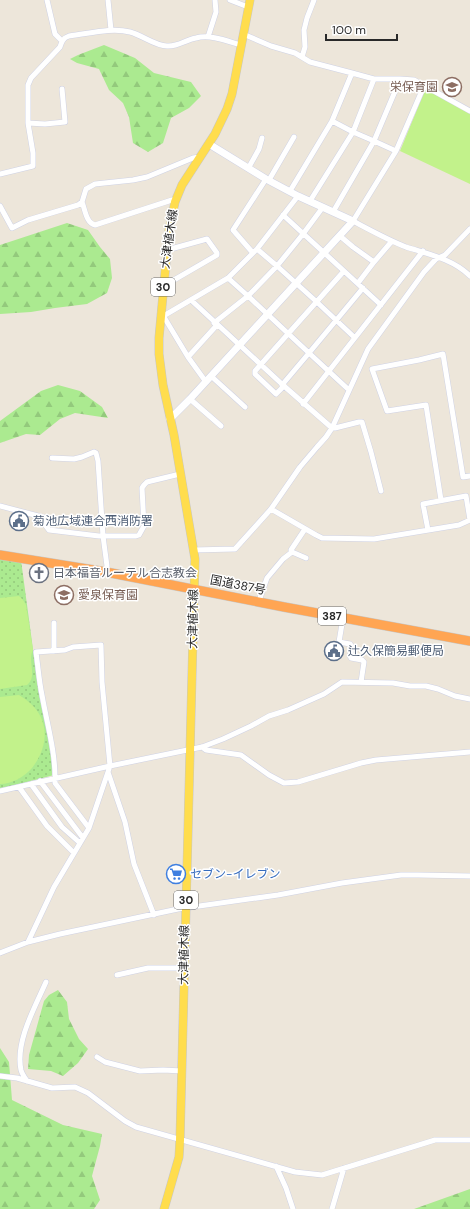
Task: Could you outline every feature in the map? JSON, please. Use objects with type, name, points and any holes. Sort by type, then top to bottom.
[{"type":"highway","name":"国道387号","points":[[0,555],[194,588],[259,602],[470,641]]},
{"type":"main road","name":"大津植木線","points":[[164,1209],[179,1157],[180,1140],[194,560],[158,354],[162,317],[163,285],[172,215],[182,185],[221,124],[232,94],[249,4]]},
{"type":"street","points":[[46,0],[55,34],[62,41]]},
{"type":"street","points":[[108,0],[111,30]]},
{"type":"street","points":[[208,37],[216,12],[215,0]]},
{"type":"street","points":[[230,0],[249,4]]},
{"type":"street","points":[[302,57],[305,48],[304,30],[314,0]]},
{"type":"street","points":[[0,174],[33,166],[33,153],[28,123],[28,89],[31,78],[60,47],[62,41],[69,36],[111,30],[128,31],[139,34],[164,46],[180,45],[197,37],[208,37],[241,45]]},
{"type":"street","points":[[243,34],[271,46],[295,53],[310,62],[374,79],[414,80],[470,111]]},
{"type":"street","points":[[290,191],[332,121],[352,73]]},
{"type":"street","points":[[310,202],[353,132],[374,79]]},
{"type":"street","points":[[333,212],[374,141],[400,79]]},
{"type":"street","points":[[170,419],[206,382],[353,221],[396,151],[424,86]]},
{"type":"street","points":[[28,123],[45,124],[65,122],[62,89]]},
{"type":"street","points":[[332,121],[396,151]]},
{"type":"street","points":[[253,253],[233,230],[294,137]]},
{"type":"street","points":[[249,167],[259,149],[262,138]]},
{"type":"street","points":[[209,144],[298,196],[392,241],[440,257],[463,270],[470,276]]},
{"type":"street","points":[[176,200],[95,225],[89,221],[82,202],[86,189],[95,184],[148,177],[193,158],[200,158]]},
{"type":"street","points":[[206,382],[162,317],[228,278],[257,249],[298,196]]},
{"type":"street","points":[[0,206],[12,228],[28,220],[78,205],[82,202]]},
{"type":"street","points":[[188,357],[216,324],[248,296],[276,266],[323,207]]},
{"type":"street","points":[[283,215],[381,305]]},
{"type":"street","points":[[193,550],[235,549],[271,509],[300,467],[326,438],[368,349],[424,272],[436,259],[445,255],[470,229]]},
{"type":"street","points":[[340,236],[374,262]]},
{"type":"street","points":[[163,285],[181,276],[217,253],[207,238],[167,250]]},
{"type":"street","points":[[358,283],[392,241]]},
{"type":"street","points":[[257,249],[354,337]]},
{"type":"street","points":[[303,404],[329,372],[354,337],[423,251]]},
{"type":"street","points":[[344,271],[255,372],[255,374],[276,394],[363,288]]},
{"type":"street","points":[[228,278],[349,390]]},
{"type":"street","points":[[191,300],[283,386],[332,428],[362,422],[381,491]]},
{"type":"street","points":[[441,500],[426,406],[401,410],[387,410],[372,369],[443,354],[463,477],[470,476]]},
{"type":"street","points":[[211,376],[245,408]]},
{"type":"street","points":[[190,399],[221,426]]},
{"type":"street","points":[[52,458],[74,459],[94,452],[96,453],[107,566],[106,572]]},
{"type":"street","points":[[0,506],[46,518],[46,526],[49,530],[103,536],[133,537],[139,535],[144,526],[142,488],[144,485],[148,482],[180,474]]},
{"type":"street","points":[[271,509],[322,538],[374,539],[459,525],[470,520],[466,496],[423,504],[428,530]]},
{"type":"street","points":[[259,602],[267,578],[283,559],[292,552],[305,529]]},
{"type":"street","points":[[292,552],[306,558]]},
{"type":"street","points":[[343,618],[339,642],[350,644],[352,646],[351,658],[362,660],[364,662],[361,682]]},
{"type":"street","points":[[55,624],[55,650]]},
{"type":"street","points":[[28,942],[54,887],[89,828],[110,766],[102,682],[101,645],[36,652],[41,694],[51,740],[55,783],[89,828]]},
{"type":"street","points":[[0,791],[202,747],[223,739],[269,716],[288,710],[324,694],[342,682],[392,683],[410,686],[426,686],[455,696],[470,699]]},
{"type":"street","points":[[202,747],[206,750],[241,755],[269,775],[284,782],[298,782],[376,760],[470,752]]},
{"type":"street","points":[[108,772],[125,822],[134,864],[154,915]]},
{"type":"street","points":[[40,782],[81,840]]},
{"type":"street","points":[[31,784],[62,827],[81,840]]},
{"type":"street","points":[[19,787],[47,826],[74,853]]},
{"type":"street","points":[[0,953],[28,942],[60,934],[186,908],[278,895],[342,882],[394,876],[470,876]]},
{"type":"street","points":[[117,975],[148,968],[184,968]]},
{"type":"street","points":[[27,1081],[21,1072],[21,1049],[29,1022],[46,982]]},
{"type":"street","points":[[97,1057],[105,1062],[140,1072],[163,1070],[182,1071]]},
{"type":"street","points":[[0,1076],[52,1088],[75,1087],[88,1093],[125,1121],[136,1127],[295,1172],[322,1175],[435,1140],[470,1140]]},
{"type":"street","points":[[276,1166],[286,1188],[293,1209]]},
{"type":"street","points":[[332,1209],[344,1168]]},
{"type":"green space","points":[[104,45],[135,58],[154,73],[191,82],[201,96],[189,108],[171,118],[163,143],[148,152],[133,143],[129,117],[123,103],[109,90],[99,69],[77,63],[70,59]]},
{"type":"green space","points":[[425,90],[428,90],[470,113],[470,184],[400,151]]},
{"type":"green space","points":[[67,223],[88,230],[110,259],[112,278],[107,293],[87,304],[31,312],[0,314],[0,245]]},
{"type":"green space","points":[[58,385],[80,391],[102,407],[108,418],[75,413],[60,419],[40,435],[26,434],[0,443],[0,421],[41,391]]},
{"type":"green space","points":[[0,557],[21,560],[39,694],[49,740],[54,775],[0,789]]},
{"type":"green space","points":[[19,596],[26,605],[33,650],[31,654],[32,678],[27,685],[0,689],[0,598]]},
{"type":"green space","points":[[19,695],[29,702],[42,719],[45,738],[43,748],[32,768],[25,774],[13,781],[0,784],[0,697]]},
{"type":"green space","points":[[58,990],[67,1002],[69,1019],[79,1039],[88,1049],[78,1063],[63,1076],[51,1071],[28,1069],[29,1055],[44,1001],[49,995]]},
{"type":"green space","points":[[0,1048],[9,1062],[12,1100],[63,1125],[102,1134],[92,1176],[100,1200],[94,1209],[0,1209]]},
{"type":"green space","points":[[470,1189],[470,1209],[414,1209]]},
{"type":"place","name":"栄保育園","points":[[452,87]]},
{"type":"place","name":"菊池広域連合西消防署","points":[[19,521]]},
{"type":"place","name":"日本福音ルーテル合志教会","points":[[39,573]]},
{"type":"place","name":"愛泉保育園","points":[[64,595]]},
{"type":"place","name":"辻久保簡易郵便局","points":[[334,651]]},
{"type":"place","name":"セブン-イレブン","points":[[176,874]]}]
